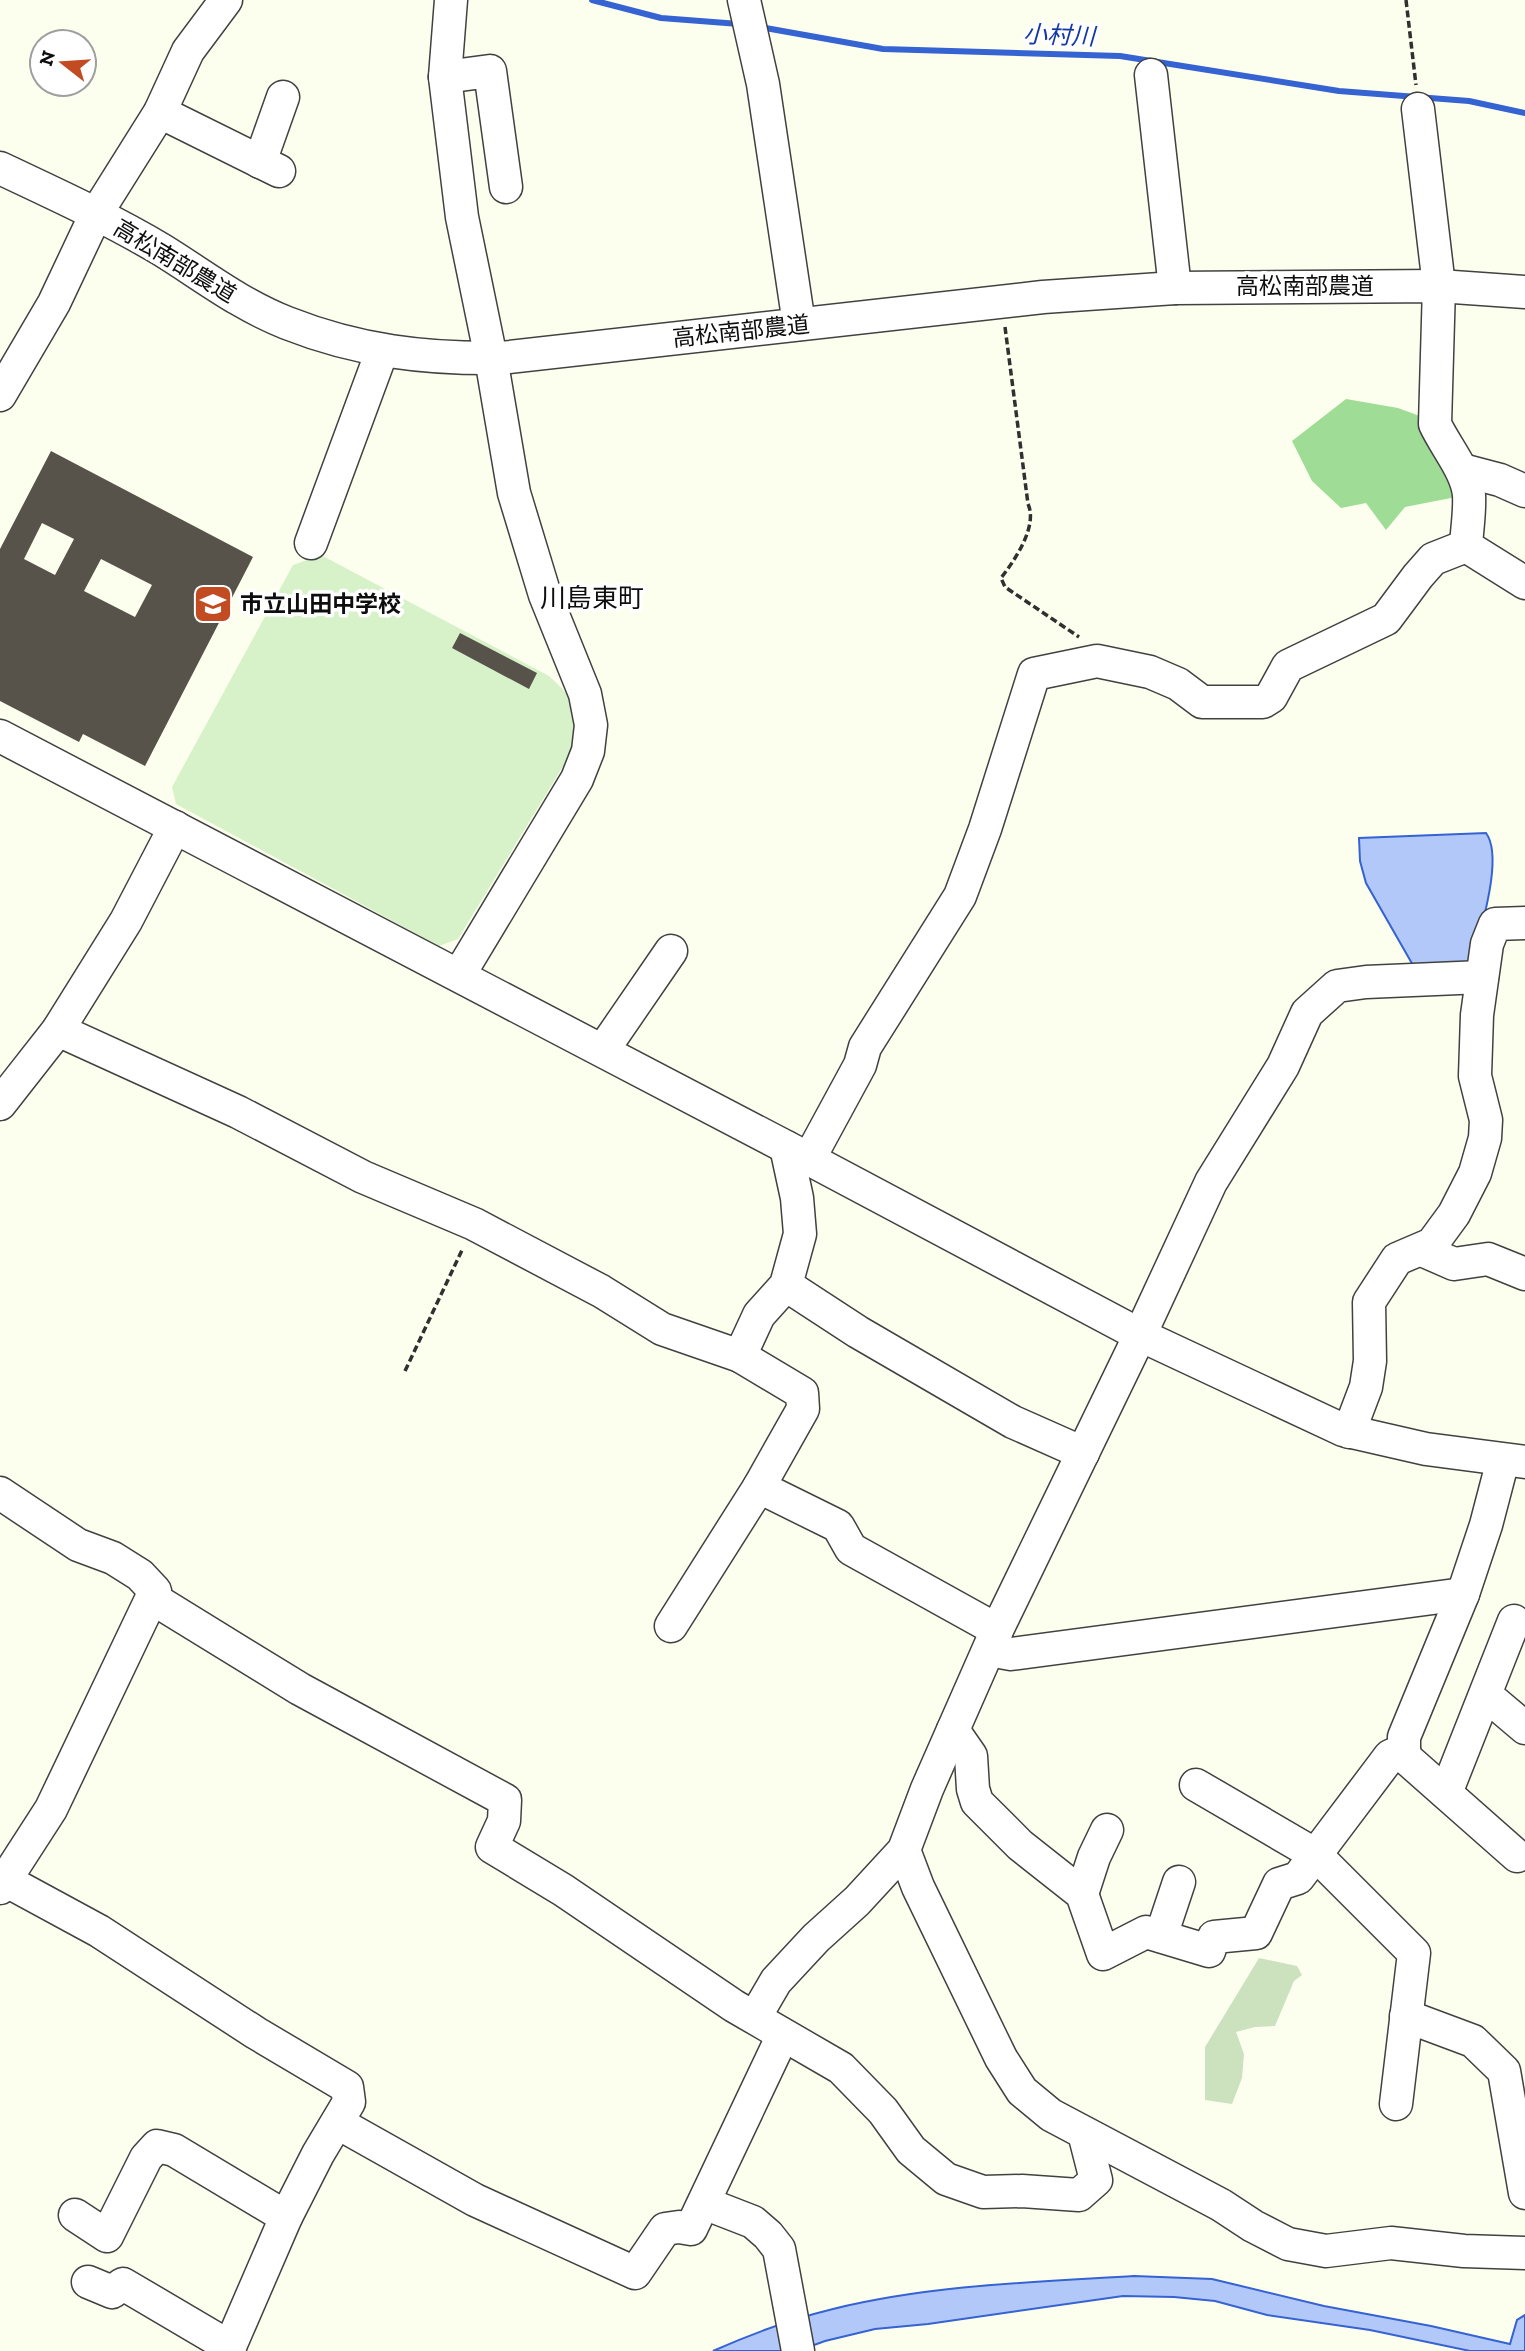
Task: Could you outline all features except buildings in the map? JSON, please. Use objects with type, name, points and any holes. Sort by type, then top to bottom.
[{"type":"street","points":[[0,395],[54,303],[96,214],[160,113],[188,51],[226,0]]},
{"type":"street","points":[[451,0],[444,76],[462,217],[491,358],[514,493],[545,595],[585,694],[591,725],[588,751],[577,779],[459,975]]},
{"type":"street","points":[[748,16],[763,84],[799,324]]},
{"type":"street","points":[[444,76],[490,71],[506,187]]},
{"type":"street","points":[[1151,75],[1175,288]]},
{"type":"street","points":[[160,113],[270,167],[284,97]]},
{"type":"street","points":[[1417,101],[1439,286],[1435,424],[1444,444],[1462,470],[1469,493],[1466,546]]},
{"type":"street","name":"高松南部農道","points":[[0,168],[163,250],[224,292],[285,323],[335,340],[383,351],[439,358],[491,358],[1001,301],[1175,288],[1439,286],[1525,292]]},
{"type":"street","points":[[311,543],[383,351]]},
{"type":"street","points":[[1462,470],[1500,480],[1525,491]]},
{"type":"street","points":[[740,1356],[758,1315],[786,1285],[800,1234],[797,1198],[798,1153],[860,1065],[864,1047],[960,896],[985,828],[1034,674],[1097,660],[1150,672],[1178,684],[1202,702],[1263,702],[1271,697],[1288,666],[1386,619],[1433,559],[1466,546]]},
{"type":"street","points":[[1466,546],[1525,583]]},
{"type":"street","points":[[0,736],[1140,1335],[1349,1432],[1426,1448],[1514,1461],[1486,1525],[1462,1594],[1404,1737],[1404,1750],[1406,1758],[1446,1793],[1516,1846]]},
{"type":"street","points":[[0,1104],[58,1030],[127,921],[175,827]]},
{"type":"street","points":[[1349,1432],[1366,1387],[1370,1361],[1369,1302],[1397,1259],[1432,1244],[1454,1214],[1475,1173],[1485,1138],[1486,1119],[1475,1076],[1477,1015],[1487,944],[1495,924],[1525,923]]},
{"type":"street","points":[[603,1051],[671,951]]},
{"type":"street","points":[[755,2017],[776,1981],[904,1850],[993,1640],[1211,1182],[1283,1066],[1307,1013],[1337,986],[1482,976]]},
{"type":"street","points":[[58,1030],[237,1112],[363,1177],[474,1224],[601,1291],[662,1329],[740,1356],[802,1393],[803,1409],[759,1487],[671,1626]]},
{"type":"street","points":[[1422,1250],[1454,1264],[1488,1259],[1525,1274]]},
{"type":"street","points":[[786,1285],[858,1332],[1013,1422],[1083,1453]]},
{"type":"street","points":[[759,1487],[838,1526],[852,1549],[1011,1654],[1462,1594]]},
{"type":"street","points":[[0,1493],[78,1545],[113,1558],[140,1575],[155,1591],[51,1809],[3,1884],[99,1931],[256,2033],[347,2087],[349,2102],[318,2154],[286,2217],[229,2349],[123,2284],[111,2292],[88,2282]]},
{"type":"street","points":[[152,1598],[300,1689],[505,1800],[504,1821],[492,1847],[573,1897],[734,2006],[841,2068],[883,2111],[911,2150],[946,2179],[983,2192],[1022,2191],[1079,2195],[1096,2180],[1084,2133]]},
{"type":"street","points":[[1446,1793],[1514,1622]]},
{"type":"street","points":[[1486,1695],[1525,1728]]},
{"type":"street","points":[[953,1730],[971,1756],[972,1789],[977,1802],[1020,1845],[1082,1895],[1102,1954],[1146,1932],[1209,1951],[1214,1937],[1256,1933],[1279,1884],[1298,1878],[1390,1756],[1404,1750]]},
{"type":"street","points":[[1196,1785],[1316,1855],[1414,1953],[1395,2104]]},
{"type":"street","points":[[1082,1895],[1094,1857],[1107,1830]]},
{"type":"street","points":[[904,1850],[918,1887],[1001,2058],[1021,2091],[1051,2115],[1221,2205],[1288,2244],[1326,2250],[1391,2243],[1464,2251],[1525,2253]]},
{"type":"street","points":[[1161,1936],[1179,1882]]},
{"type":"street","points":[[1406,2016],[1473,2041],[1504,2071],[1525,2193]]},
{"type":"street","points":[[338,2123],[475,2200],[635,2273],[665,2228],[691,2229],[783,2035]]},
{"type":"street","points":[[75,2215],[107,2236],[146,2158],[157,2146],[174,2151],[286,2217]]},
{"type":"street","points":[[704,2203],[753,2222],[779,2249],[798,2351]]},
{"type":"path","points":[[1406,0],[1417,101]]},
{"type":"path","points":[[1001,301],[1031,511],[1028,528],[1014,561],[1002,578],[1005,587],[1078,637],[1087,663]]},
{"type":"path","points":[[405,1371],[474,1224]]},
{"type":"green space","points":[[1346,399],[1398,408],[1425,418],[1435,451],[1456,497],[1405,507],[1386,530],[1366,503],[1341,508],[1312,481],[1292,441]]},
{"type":"green space","points":[[321,555],[549,676],[567,694],[575,708],[573,750],[458,939],[439,946],[176,804],[172,787],[293,565]]},
{"type":"green space","points":[[1259,1958],[1297,1966],[1302,1975],[1294,1981],[1275,2026],[1236,2032],[1244,2054],[1242,2078],[1232,2104],[1205,2100],[1205,2047]]},
{"type":"water","points":[[1486,833],[1491,844],[1492,876],[1474,958],[1469,968],[1414,967],[1366,883],[1360,861],[1359,838]]},
{"type":"water","points":[[1134,2276],[1212,2279],[1324,2306],[1510,2344],[1517,2320],[1525,2315],[1525,2351],[1470,2351],[1370,2330],[1267,2315],[1215,2301],[1123,2296],[875,2329],[825,2341],[798,2351],[713,2351],[787,2322],[870,2301],[983,2286]]},
{"type":"waterway","name":"小村川","points":[[592,0],[661,18],[739,24]]},
{"type":"waterway","name":"小村川","points":[[760,27],[883,49],[1120,56],[1339,91],[1469,101],[1525,113]]},
{"type":"place","name":"市立山田中学校","points":[[213,604]]},
{"type":"district","name":"川島東町","points":[[592,598]]}]
